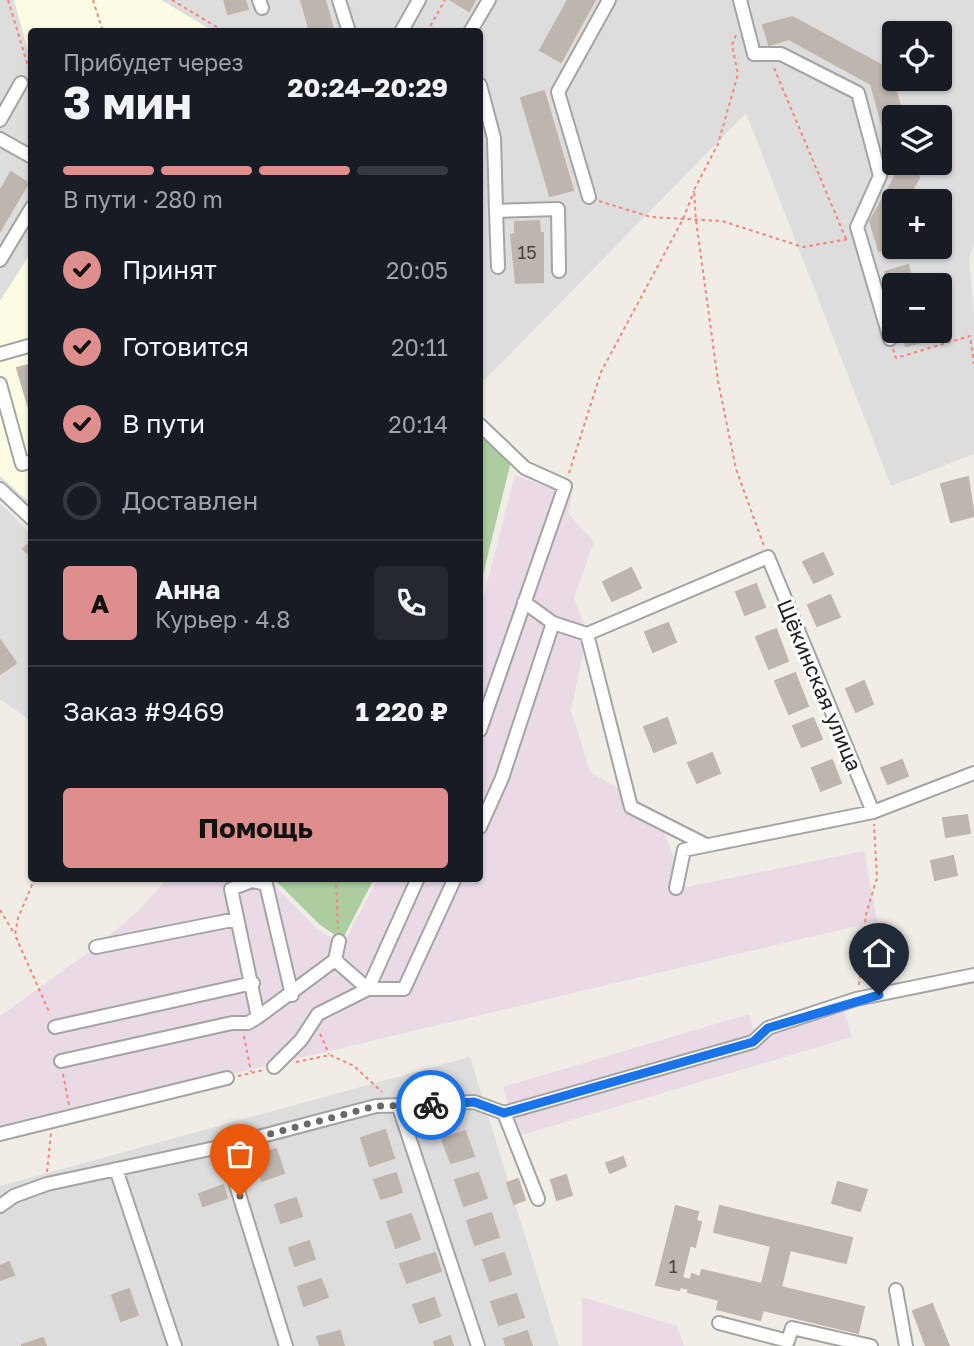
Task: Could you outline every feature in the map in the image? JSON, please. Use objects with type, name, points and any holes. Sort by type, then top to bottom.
[{"type":"street","points":[[338,0],[348,28]]},
{"type":"street","points":[[403,28],[419,0]]},
{"type":"street","points":[[472,28],[489,0]]},
{"type":"street","points":[[589,197],[558,92],[609,0]]},
{"type":"street","points":[[740,0],[754,54],[781,54],[858,93],[880,176],[857,227],[882,312]]},
{"type":"street","points":[[0,120],[26,80]]},
{"type":"street","points":[[483,96],[494,138],[498,267]]},
{"type":"street","points":[[0,139],[28,155]]},
{"type":"street","points":[[496,211],[558,209],[559,271]]},
{"type":"street","points":[[0,260],[28,214]]},
{"type":"street","points":[[0,354],[28,346]]},
{"type":"street","points":[[0,384],[22,464],[28,462]]},
{"type":"street","points":[[483,428],[525,468],[565,486],[483,721]]},
{"type":"street","points":[[0,489],[28,515]]},
{"type":"street","points":[[524,602],[553,623],[587,634],[768,557]]},
{"type":"street","name":"Щёкинская улица","points":[[768,557],[873,812]]},
{"type":"street","points":[[483,820],[502,778],[553,623]]},
{"type":"street","points":[[587,634],[631,807],[706,845]]},
{"type":"street","points":[[676,888],[684,849],[873,812],[974,773]]},
{"type":"street","points":[[250,882],[230,889],[253,983],[253,1020]]},
{"type":"street","points":[[257,882],[266,884],[292,995]]},
{"type":"street","points":[[368,989],[416,882]]},
{"type":"street","points":[[274,1068],[301,1040],[318,1014],[368,989],[404,989],[453,882]]},
{"type":"street","points":[[96,947],[237,919]]},
{"type":"street","points":[[61,1061],[253,1020],[292,995],[335,960],[339,940]]},
{"type":"street","points":[[335,960],[368,989]]},
{"type":"street","points":[[0,1206],[14,1196],[47,1184],[224,1146],[376,1106],[474,1102],[504,1113],[753,1042],[768,1028],[856,999],[974,975]]},
{"type":"street","points":[[55,1027],[253,983]]},
{"type":"street","points":[[0,1134],[227,1078]]},
{"type":"street","points":[[399,1107],[478,1346]]},
{"type":"street","points":[[504,1113],[538,1199]]},
{"type":"street","points":[[224,1146],[286,1346]]},
{"type":"street","points":[[116,1169],[175,1346]]},
{"type":"street","points":[[896,1290],[906,1346]]},
{"type":"street","points":[[719,1323],[788,1341],[792,1328],[871,1346]]},
{"type":"path","points":[[9,0],[26,80]]},
{"type":"path","points":[[93,0],[102,28]]},
{"type":"path","points":[[172,0],[218,28]]},
{"type":"path","points":[[428,28],[445,0]]},
{"type":"path","points":[[565,486],[601,372],[683,219],[694,190],[718,144],[738,74],[732,45],[744,15]]},
{"type":"path","points":[[769,54],[846,239]]},
{"type":"path","points":[[694,190],[718,382],[736,469],[768,557]]},
{"type":"path","points":[[589,197],[651,217],[722,221],[803,247],[860,237]]},
{"type":"path","points":[[952,341],[970,336],[974,364]]},
{"type":"path","points":[[891,343],[896,358],[946,343]]},
{"type":"path","points":[[856,999],[863,964],[866,914],[877,878],[873,812]]},
{"type":"path","points":[[336,882],[339,940]]},
{"type":"path","points":[[0,910],[15,935]]},
{"type":"path","points":[[318,1014],[317,1028],[330,1055]]},
{"type":"path","points":[[251,1073],[244,1037],[253,1020]]},
{"type":"path","points":[[227,1078],[330,1055],[354,1066],[399,1107]]},
{"type":"shaded area","points":[[0,0],[974,0],[974,244],[969,258],[974,317],[974,454],[891,486],[746,113],[483,382],[483,28],[28,28],[28,506],[0,481]]},
{"type":"shaded area","points":[[14,0],[161,0],[208,28],[28,28],[28,51]]},
{"type":"shaded area","points":[[28,257],[28,501],[0,476],[0,301]]},
{"type":"shaded area","points":[[515,475],[572,496],[568,513],[594,542],[574,598],[587,634],[571,710],[590,772],[655,810],[686,887],[864,851],[877,921],[0,1129],[0,1016],[96,947],[138,911],[164,882],[271,882],[316,928],[342,945],[376,882],[483,882],[483,598]]},
{"type":"shaded area","points":[[0,503],[28,531],[28,719],[0,699]]},
{"type":"shaded area","points":[[844,1009],[852,1037],[518,1136],[503,1087],[749,1014],[753,1029]]},
{"type":"shaded area","points":[[470,1057],[559,1346],[0,1346],[0,1186]]},
{"type":"shaded area","points":[[582,1297],[677,1326],[684,1346],[582,1346]]},
{"type":"green space","points":[[483,438],[512,457],[483,575]]},
{"type":"green space","points":[[277,882],[372,882],[342,940],[319,924]]},
{"type":"building","points":[[224,0],[245,0],[248,9],[228,14]]},
{"type":"building","points":[[301,0],[325,0],[333,28],[309,28]]},
{"type":"building","points":[[451,0],[475,0],[469,11]]},
{"type":"building","points":[[568,0],[595,0],[561,62],[540,50]]},
{"type":"building","points":[[792,17],[882,66],[882,91],[896,91],[900,105],[882,105],[882,124],[871,84],[789,39],[769,45],[763,25]]},
{"type":"building","points":[[544,91],[573,190],[550,196],[521,98]]},
{"type":"building","points":[[11,172],[28,183],[0,231],[0,191]]},
{"type":"building","points":[[896,175],[918,175],[913,189],[888,189]]},
{"type":"building","points":[[882,200],[882,250],[879,251],[870,221]]},
{"type":"building","points":[[539,221],[540,233],[543,233],[543,282],[516,283],[511,235],[515,234],[515,222]]},
{"type":"building","points":[[908,265],[910,273],[885,273]]},
{"type":"building","points":[[28,365],[28,405],[17,368]]},
{"type":"building","points":[[968,477],[974,516],[951,522],[941,484]]},
{"type":"building","points":[[823,553],[833,574],[814,583],[803,562]]},
{"type":"building","points":[[631,568],[641,588],[612,601],[603,582]]},
{"type":"building","points":[[756,584],[765,607],[745,615],[736,592]]},
{"type":"building","points":[[830,595],[840,617],[817,626],[808,605]]},
{"type":"building","points":[[668,623],[676,642],[653,652],[645,632]]},
{"type":"building","points":[[776,629],[788,661],[769,669],[756,637]]},
{"type":"building","points":[[0,640],[16,663],[0,674]]},
{"type":"building","points":[[795,673],[808,706],[789,714],[775,681]]},
{"type":"building","points":[[864,681],[873,704],[856,712],[846,689]]},
{"type":"building","points":[[667,718],[676,743],[654,752],[644,727]]},
{"type":"building","points":[[813,718],[822,739],[802,747],[793,726]]},
{"type":"building","points":[[712,753],[720,773],[697,783],[688,763]]},
{"type":"building","points":[[832,760],[841,783],[821,791],[812,768]]},
{"type":"building","points":[[902,760],[908,776],[888,784],[881,768]]},
{"type":"building","points":[[967,815],[970,833],[946,837],[943,818]]},
{"type":"building","points":[[953,856],[957,875],[935,880],[931,861]]},
{"type":"building","points":[[385,1130],[394,1158],[370,1166],[361,1138]]},
{"type":"building","points":[[465,1131],[474,1156],[451,1163],[442,1139]]},
{"type":"building","points":[[276,1149],[284,1173],[262,1181],[254,1156]]},
{"type":"building","points":[[623,1157],[626,1166],[610,1173],[606,1163]]},
{"type":"building","points":[[396,1173],[402,1192],[381,1199],[374,1180]]},
{"type":"building","points":[[478,1173],[487,1198],[464,1206],[455,1180]]},
{"type":"building","points":[[566,1175],[572,1195],[557,1200],[551,1180]]},
{"type":"building","points":[[518,1179],[525,1200],[514,1204],[507,1183]]},
{"type":"building","points":[[838,1182],[867,1190],[860,1211],[832,1203]]},
{"type":"building","points":[[223,1185],[227,1198],[203,1206],[199,1194]]},
{"type":"building","points":[[296,1198],[302,1216],[281,1223],[275,1205]]},
{"type":"building","points":[[676,1206],[698,1212],[696,1221],[701,1222],[695,1247],[690,1245],[682,1278],[691,1280],[692,1274],[700,1277],[702,1270],[762,1284],[771,1246],[714,1232],[720,1206],[852,1238],[846,1263],[790,1250],[781,1287],[864,1307],[858,1333],[763,1310],[760,1320],[717,1309],[719,1300],[688,1292],[689,1289],[680,1287],[679,1290],[656,1285]]},
{"type":"building","points":[[491,1213],[499,1237],[475,1245],[467,1221]]},
{"type":"building","points":[[411,1214],[420,1239],[396,1248],[387,1222]]},
{"type":"building","points":[[309,1241],[315,1259],[295,1266],[289,1248]]},
{"type":"building","points":[[435,1253],[441,1271],[407,1283],[400,1264]]},
{"type":"building","points":[[504,1253],[511,1274],[490,1281],[483,1260]]},
{"type":"building","points":[[9,1262],[14,1275],[0,1280],[0,1266]]},
{"type":"building","points":[[321,1279],[328,1297],[304,1306],[298,1287]]},
{"type":"building","points":[[129,1289],[138,1315],[121,1321],[112,1295]]},
{"type":"building","points":[[516,1294],[524,1317],[499,1325],[491,1302]]},
{"type":"building","points":[[434,1298],[440,1316],[420,1323],[413,1305]]},
{"type":"building","points":[[932,1304],[949,1346],[926,1346],[913,1311]]},
{"type":"building","points":[[340,1331],[344,1346],[320,1346],[317,1337]]},
{"type":"building","points":[[527,1331],[532,1346],[506,1346],[504,1339]]},
{"type":"building","points":[[450,1336],[453,1346],[435,1346],[434,1342]]},
{"type":"building","points":[[43,1338],[46,1346],[22,1346],[22,1345]]},
{"type":"way so far","points":[[240,1196],[224,1146],[376,1106],[431,1105]]},
{"type":"route","points":[[431,1105],[474,1102],[504,1113],[753,1042],[768,1028],[856,999],[879,995]]}]
